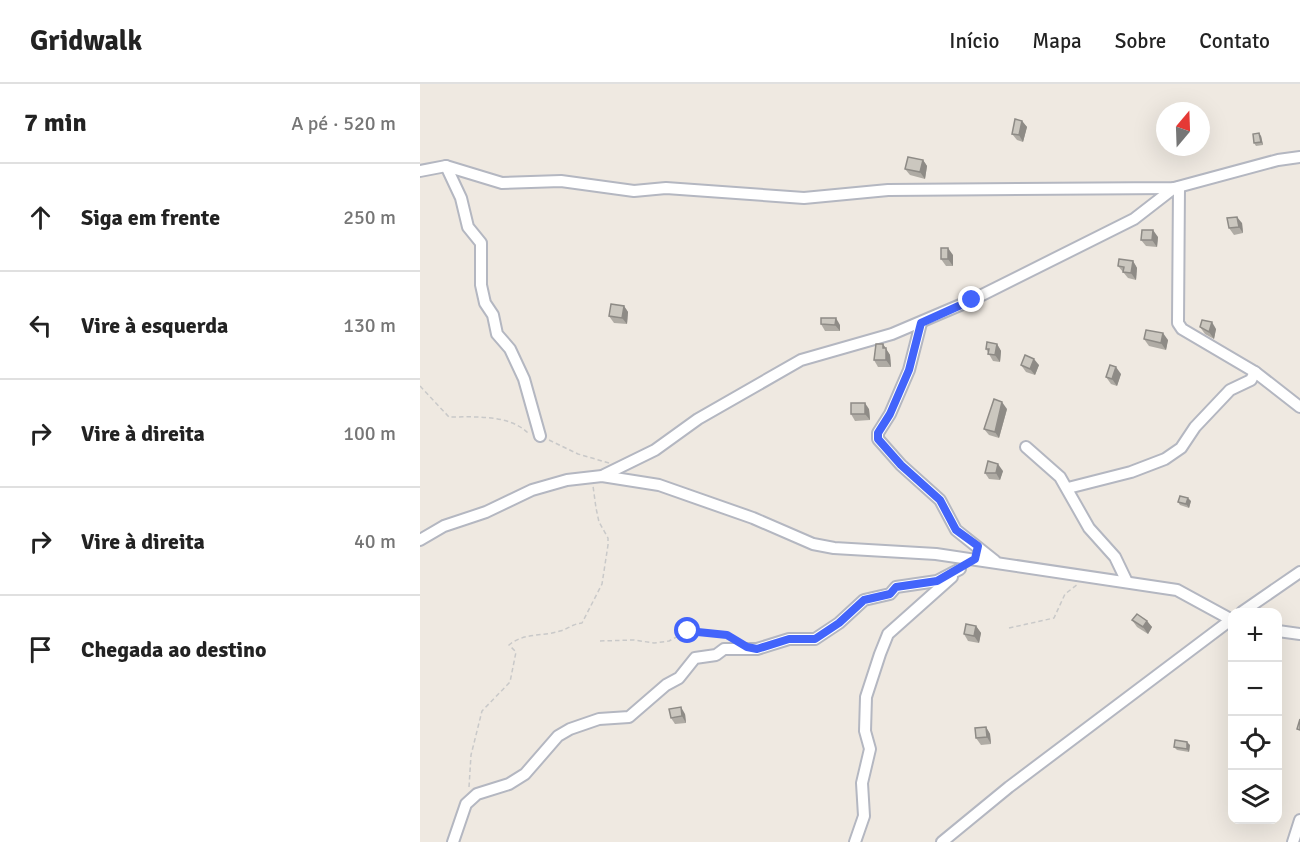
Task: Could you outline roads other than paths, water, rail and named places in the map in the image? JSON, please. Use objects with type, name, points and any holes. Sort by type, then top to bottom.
[{"type":"street","points":[[420,171],[446,166],[502,183],[561,181],[634,191],[666,188],[804,198],[904,189],[1176,188],[1278,160],[1300,157]]},
{"type":"street","points":[[446,166],[461,198],[468,227],[481,243],[481,285],[486,303],[493,315],[497,334],[510,349],[524,380],[540,436]]},
{"type":"street","points":[[603,476],[655,450],[698,419],[801,360],[921,323],[1107,234],[1134,219],[1176,188]]},
{"type":"street","points":[[1176,188],[1178,323],[1182,329],[1204,344],[1255,372],[1300,407]]},
{"type":"street","points":[[921,323],[909,370],[890,414],[878,433],[878,439],[901,465],[940,500],[956,530],[998,562]]},
{"type":"street","points":[[1068,488],[1131,472],[1164,459],[1181,448],[1195,427],[1230,390],[1251,380],[1255,372]]},
{"type":"street","points":[[1026,447],[1060,477],[1089,528],[1114,557],[1127,582]]},
{"type":"street","points":[[420,540],[444,526],[486,512],[532,490],[567,480],[603,476],[659,485],[753,518],[813,544],[834,548],[936,554],[1177,590],[1228,617]]},
{"type":"street","points":[[453,842],[462,812],[477,794],[509,784],[525,774],[558,736],[570,729],[599,719],[629,717],[666,685],[679,678],[695,658],[716,655],[724,649],[765,647],[789,639],[815,639],[839,623],[864,600],[890,594],[896,587],[937,581],[960,569],[975,559],[978,546]]},
{"type":"street","points":[[855,842],[864,816],[862,783],[870,749],[865,731],[866,697],[880,654],[888,634],[960,569]]},
{"type":"street","points":[[1248,608],[1300,572]]},
{"type":"street","points":[[942,842],[1009,787],[1228,622]]},
{"type":"street","points":[[1282,632],[1300,634]]},
{"type":"street","points":[[1293,842],[1300,820]]}]
